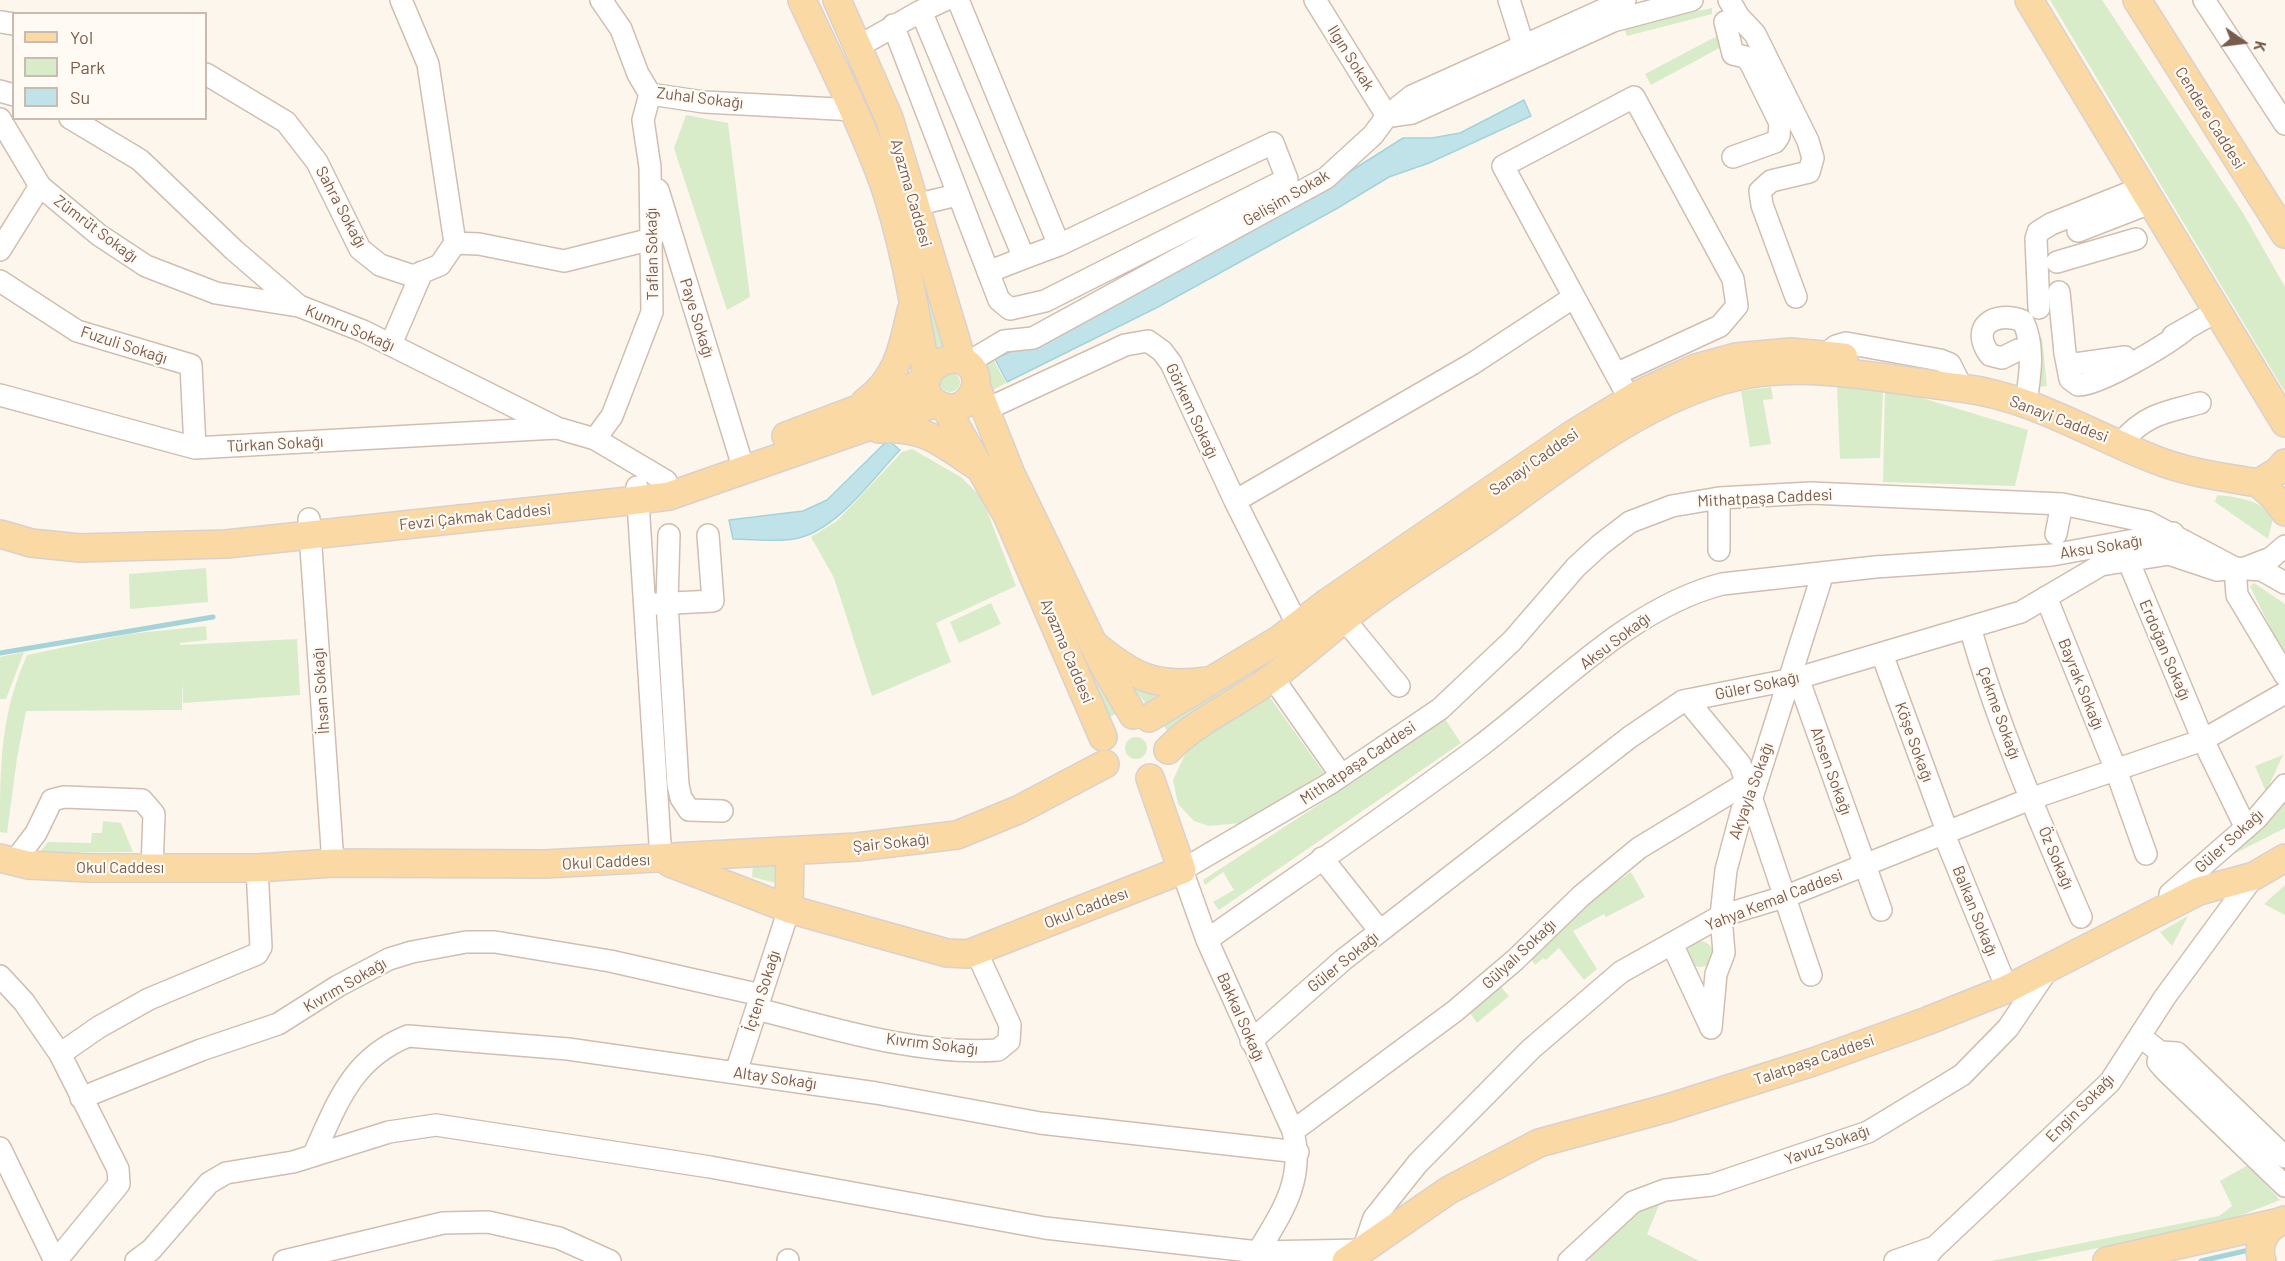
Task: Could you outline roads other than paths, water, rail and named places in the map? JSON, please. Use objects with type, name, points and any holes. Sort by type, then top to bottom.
[{"type":"main road","name":"Ayazma Caddesi","points":[[802,0],[855,110],[884,185],[934,391],[1007,515],[1103,737]]},
{"type":"main road","name":"Cendere Caddesi","points":[[2137,0],[2285,234]]},
{"type":"main road","name":"Ayazma Caddesi","points":[[836,1],[859,46],[881,98],[973,380],[1011,474],[1092,643],[1141,717]]},
{"type":"main road","points":[[2031,2],[2285,423]]},
{"type":"main road","points":[[855,110],[881,98]]},
{"type":"main road","points":[[855,420],[886,384],[897,363],[913,301]]},
{"type":"main road","name":"Sanayi Caddesi","points":[[1141,717],[1303,636],[1344,619],[1541,480],[1635,408],[1696,368],[1721,360],[1791,352],[1936,372],[1945,375],[1962,388]]},
{"type":"main road","points":[[945,359],[973,380],[969,401],[962,406],[934,391],[937,362],[945,359]]},
{"type":"main road","name":"Sanayi Caddesi","points":[[1168,750],[1184,734],[1273,678],[1303,636],[1583,428],[1635,408],[1708,385],[1753,374],[1823,372],[1962,388],[2026,403],[2121,443],[2155,460],[2185,469],[2258,483]]},
{"type":"main road","name":"Fevzi Çakmak Caddesi","points":[[0,534],[31,543],[123,549],[638,494],[669,496],[742,462],[934,391]]},
{"type":"main road","points":[[855,420],[905,427],[935,438],[981,469]]},
{"type":"main road","name":"Fevzi Çakmak Caddesi","points":[[638,494],[666,481],[742,462]]},
{"type":"main road","points":[[2285,463],[2278,471],[2258,483],[2274,497],[2285,512]]},
{"type":"main road","name":"Fevzi Çakmak Caddesi","points":[[0,523],[35,533],[87,537],[309,528]]},
{"type":"main road","points":[[1092,643],[1149,680],[1168,684],[1210,681]]},
{"type":"main road","points":[[1141,717],[1163,731],[1168,750],[1165,762],[1150,778],[1142,781],[1124,780],[1110,771],[1105,764],[1102,755],[1103,737],[1114,722],[1141,717]]},
{"type":"main road","name":"Şair Sokağı","points":[[661,859],[790,852],[957,835],[1018,810],[1105,764]]},
{"type":"main road","name":"Bakkal Sokağı","points":[[1150,778],[1182,870]]},
{"type":"main road","points":[[789,909],[790,852]]},
{"type":"main road","name":"Talatpaşa Caddesi","points":[[1360,1257],[1449,1190],[1539,1143],[1668,1108],[1813,1062],[2007,989],[2199,891],[2254,876],[2285,858]]},
{"type":"main road","name":"Okul Caddesı","points":[[7,860],[42,867],[152,869],[257,868],[333,863],[545,864],[661,859],[789,909],[947,953],[968,954],[1182,870]]},
{"type":"main road","points":[[2107,1261],[2282,1221]]},
{"type":"main road","points":[[2262,1261],[2260,1246],[2264,1235],[2282,1221]]},
{"type":"street","points":[[391,345],[422,272],[440,265],[455,243],[428,64],[401,0]]},
{"type":"street","name":"Zuhal Sokağı","points":[[601,0],[621,29],[638,74],[650,94],[704,102],[855,110]]},
{"type":"street","points":[[859,46],[887,32],[893,25],[945,0]]},
{"type":"street","points":[[958,0],[1059,245]]},
{"type":"street","name":"Ilgın Sokak","points":[[1315,0],[1387,116]]},
{"type":"street","points":[[1509,0],[1525,52],[1613,21],[1692,0]]},
{"type":"street","name":"Gelişim Sokak","points":[[973,380],[1004,341],[1033,338],[1326,178],[1373,135],[1387,116],[1412,96],[1525,52],[1625,0]]},
{"type":"street","points":[[1729,0],[1739,17],[1755,34],[1808,141],[1813,158],[1809,172],[1771,181],[1760,191],[1762,205],[1796,297]]},
{"type":"street","points":[[2204,0],[2285,124]]},
{"type":"street","points":[[921,11],[1024,258]]},
{"type":"street","points":[[1725,22],[1733,54],[1745,57],[1750,63],[1780,123],[1775,142],[1733,157]]},
{"type":"street","points":[[893,25],[957,195],[988,272],[1005,308],[1010,309],[1045,301],[1287,179],[1273,143],[1059,245],[988,272]]},
{"type":"street","name":"Sahra Sokağı","points":[[207,75],[286,122],[317,162],[360,249],[380,265],[412,276],[422,272]]},
{"type":"street","name":"Taflan Sokağı","points":[[595,439],[612,416],[652,312],[650,167],[643,120],[650,94]]},
{"type":"street","points":[[1616,374],[1720,326],[1737,306],[1733,279],[1634,97],[1503,166],[1574,297],[1616,374],[1635,408]]},
{"type":"street","name":"Zümrüt Sokağı","points":[[0,119],[40,186],[99,235],[146,266],[216,293],[299,306]]},
{"type":"street","name":"Kumru Sokağı","points":[[73,120],[140,160],[234,250],[299,306],[391,345],[557,428],[595,439],[666,481]]},
{"type":"street","name":"Paye Sokağı","points":[[650,167],[742,462]]},
{"type":"street","points":[[0,250],[40,186]]},
{"type":"street","points":[[915,206],[957,195]]},
{"type":"street","points":[[2078,231],[2146,195]]},
{"type":"street","points":[[2039,308],[2038,232],[2051,224],[2146,195]]},
{"type":"street","points":[[455,243],[479,244],[564,261],[652,239]]},
{"type":"street","points":[[2057,262],[2136,239]]},
{"type":"street","name":"Fuzuli Sokağı","points":[[0,281],[77,331],[191,365],[195,448]]},
{"type":"street","points":[[2059,292],[2064,353],[2080,375],[2131,356],[2185,330],[2217,311]]},
{"type":"street","points":[[1234,501],[1472,364],[1574,297]]},
{"type":"street","points":[[2018,350],[2013,355],[2002,358],[1990,355],[1982,339],[1984,329],[1993,319],[2000,316],[2023,321],[2027,330],[2031,364],[2026,403]]},
{"type":"street","name":"Görkem Sokağı","points":[[973,380],[1148,341],[1162,351],[1171,363],[1234,501],[1303,636]]},
{"type":"street","name":"Türkan Sokağı","points":[[0,395],[195,448],[557,428]]},
{"type":"street","points":[[2121,443],[2133,429],[2153,416],[2200,403]]},
{"type":"street","name":"Mithatpaşa Caddesi","points":[[1182,870],[1259,827],[1341,776],[1449,702],[1512,641],[1576,567],[1615,532],[1651,513],[1672,506],[1719,498],[1812,493],[2062,504],[2148,522],[2240,568],[2262,570],[2285,583]]},
{"type":"street","points":[[638,494],[645,605],[662,721],[678,785],[684,804],[696,812],[722,811]]},
{"type":"street","points":[[1719,498],[1719,550]]},
{"type":"street","points":[[2056,534],[2062,504]]},
{"type":"street","name":"İhsan Sokağı","points":[[309,528],[333,863]]},
{"type":"street","name":"Aksu Sokağı","points":[[1208,940],[1474,751],[1633,624],[1668,603],[1722,584],[1823,573],[2052,555],[2173,533]]},
{"type":"street","points":[[661,859],[662,721],[669,535]]},
{"type":"street","points":[[645,605],[712,601],[708,535]]},
{"type":"street","points":[[2285,546],[2271,558],[2240,568],[2237,595],[2285,675]]},
{"type":"street","name":"Güler Sokağı","points":[[1251,1041],[1343,960],[1380,931],[1630,737],[1687,700],[1794,679],[2021,612],[2101,565],[2169,554],[2217,570],[2240,568]]},
{"type":"street","name":"Erdoğan Sokağı","points":[[2128,560],[2203,740],[2246,828]]},
{"type":"street","name":"Akyayla Sokağı","points":[[1672,944],[1712,1028],[1716,974],[1724,952],[1721,916],[1726,870],[1736,828],[1794,679],[1823,573]]},
{"type":"street","name":"Bayrak Sokağı","points":[[2046,597],[2116,770],[2145,854]]},
{"type":"street","points":[[1344,619],[1399,686]]},
{"type":"street","name":"Çekme Sokağı","points":[[1970,627],[1981,667],[2030,799]]},
{"type":"street","name":"Köşe Sokağı","points":[[1882,654],[1945,832]]},
{"type":"street","points":[[1273,678],[1341,776]]},
{"type":"street","name":"Ahsen Sokağı","points":[[1794,679],[1881,910]]},
{"type":"street","name":"Yahya Kemal Caddesi","points":[[1360,1257],[1374,1218],[1418,1163],[1532,1049],[1621,972],[1721,916],[1787,896],[2030,799],[2203,740],[2285,693]]},
{"type":"street","points":[[1687,700],[1740,764],[1787,896],[1811,975]]},
{"type":"street","name":"Güler Sokağı","points":[[2170,894],[2246,828],[2285,784]]},
{"type":"street","name":"Gülyalı Sokağı","points":[[1296,1141],[1515,960],[1581,896],[1639,848],[1750,789]]},
{"type":"street","points":[[7,860],[36,833],[52,800],[64,796],[142,800],[154,814],[152,869]]},
{"type":"street","name":"Öz Sokağı","points":[[2030,799],[2081,917]]},
{"type":"street","name":"Balkan Sokağı","points":[[1945,832],[2007,989]]},
{"type":"street","points":[[1322,858],[1380,931]]},
{"type":"street","points":[[60,1054],[99,1027],[149,999],[257,954],[261,947],[257,868]]},
{"type":"street","name":"Bakkal Sokağı","points":[[1182,870],[1208,940],[1296,1141]]},
{"type":"street","name":"Engin Sokağı","points":[[1929,1254],[2110,1082],[2254,876]]},
{"type":"street","name":"İçten Sokağı","points":[[736,1072],[789,909]]},
{"type":"street","name":"Kıvrım Sokağı","points":[[81,1098],[191,1054],[278,1024],[338,986],[389,959],[447,944],[495,942],[610,961],[759,1002],[852,1035],[926,1046],[998,1050],[1009,1041],[1010,1025],[976,951]]},
{"type":"street","name":"Yavuz Sokağı","points":[[1569,1261],[1633,1202],[1665,1190],[1712,1185],[1868,1132],[1962,1075],[2008,1028],[2048,968]]},
{"type":"street","points":[[0,976],[24,1002],[60,1054],[118,1169],[119,1184],[55,1261],[0,1148]]},
{"type":"street","name":"Altay Sokağı","points":[[313,1156],[354,1074],[383,1047],[408,1036],[568,1049],[736,1072],[876,1093],[1040,1123],[1296,1141]]},
{"type":"street","points":[[2140,1036],[2160,1052],[2177,1053],[2285,1157]]},
{"type":"street","points":[[2160,1052],[2158,1062],[2166,1071],[2285,1186]]},
{"type":"street","points":[[135,1261],[151,1250],[208,1183],[225,1173],[293,1162],[389,1132],[436,1125],[710,1167],[1045,1228],[1258,1252],[1360,1257]]},
{"type":"street","points":[[1258,1252],[1285,1206],[1296,1174],[1296,1141]]},
{"type":"street","points":[[285,1261],[443,1223],[488,1222],[560,1238],[610,1261]]},
{"type":"street","points":[[1895,1261],[1929,1254]]},
{"type":"street","points":[[1912,1261],[1929,1254]]},
{"type":"water","points":[[1524,100],[1531,116],[1429,163],[1389,177],[1336,209],[1158,307],[1007,382],[995,359],[1088,315],[1249,230],[1403,138],[1432,138],[1460,133]]},
{"type":"water","points":[[888,440],[900,450],[852,503],[824,526],[794,539],[733,539],[729,520],[803,511],[827,500]]},
{"type":"waterway","points":[[0,653],[213,617]]},
{"type":"waterway","points":[[2201,1261],[2249,1250]]}]
